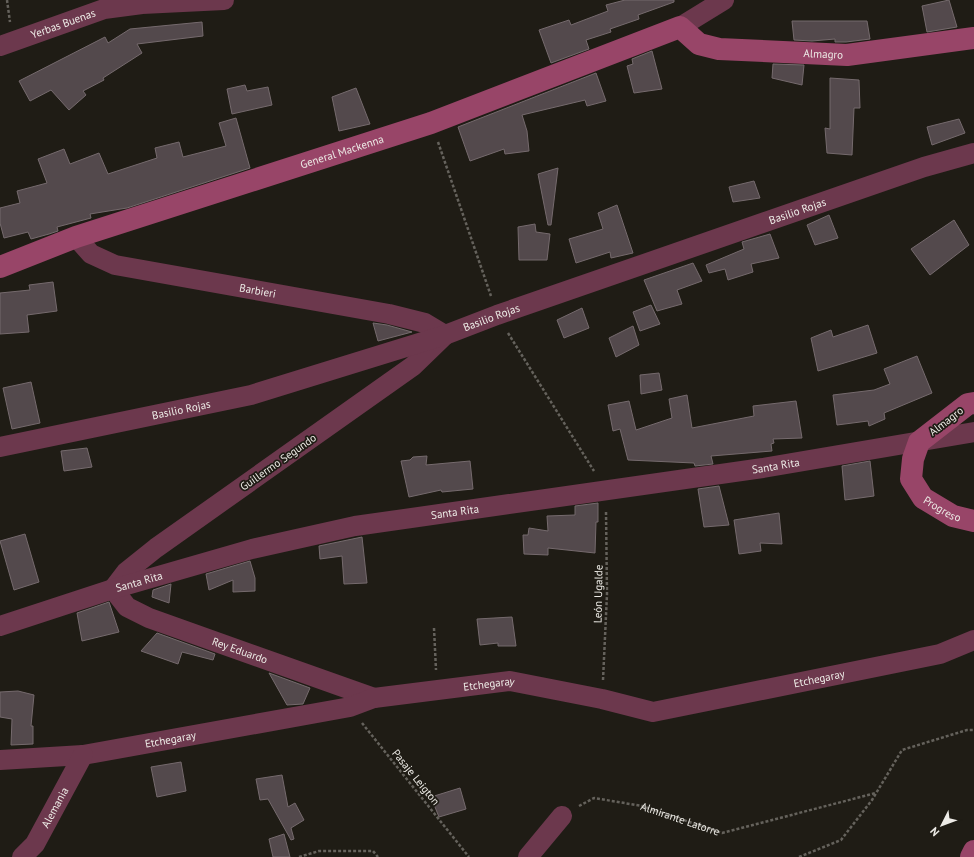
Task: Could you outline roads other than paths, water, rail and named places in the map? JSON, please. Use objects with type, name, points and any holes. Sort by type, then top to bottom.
[{"type":"street","name":"Yerbas Buenas","points":[[0,46],[104,9],[142,4],[224,0]]},
{"type":"street","points":[[680,27],[724,0]]},
{"type":"street","name":"Almagro","points":[[680,27],[699,44],[719,49],[848,55],[974,38]]},
{"type":"street","name":"General Mackenna","points":[[0,267],[76,237],[431,123],[680,27]]},
{"type":"street","name":"Basilio Rojas","points":[[0,447],[251,395],[445,335],[497,315],[924,167],[974,153]]},
{"type":"street","name":"Barbieri","points":[[76,237],[91,254],[115,265],[389,314],[425,323],[445,335]]},
{"type":"street","name":"Guillermo Segundo","points":[[113,589],[126,572],[156,548],[413,366],[445,335]]},
{"type":"street","name":"Almagro","points":[[919,442],[968,404],[974,402]]},
{"type":"street","name":"Santa Rita","points":[[0,626],[113,589],[252,550],[355,526],[763,468],[974,432]]},
{"type":"street","name":"Progreso","points":[[919,442],[913,459],[911,479],[923,498],[952,516],[974,521]]},
{"type":"street","name":"Rey Eduardo","points":[[113,589],[127,607],[149,618],[374,698]]},
{"type":"street","name":"Etchegaray","points":[[0,760],[83,755],[350,707],[374,698],[510,681],[602,699],[653,712],[940,654],[974,640]]},
{"type":"street","name":"Alemania","points":[[22,857],[34,844],[83,755]]},
{"type":"street","points":[[528,857],[562,816]]},
{"type":"street","points":[[972,857],[974,851]]}]
